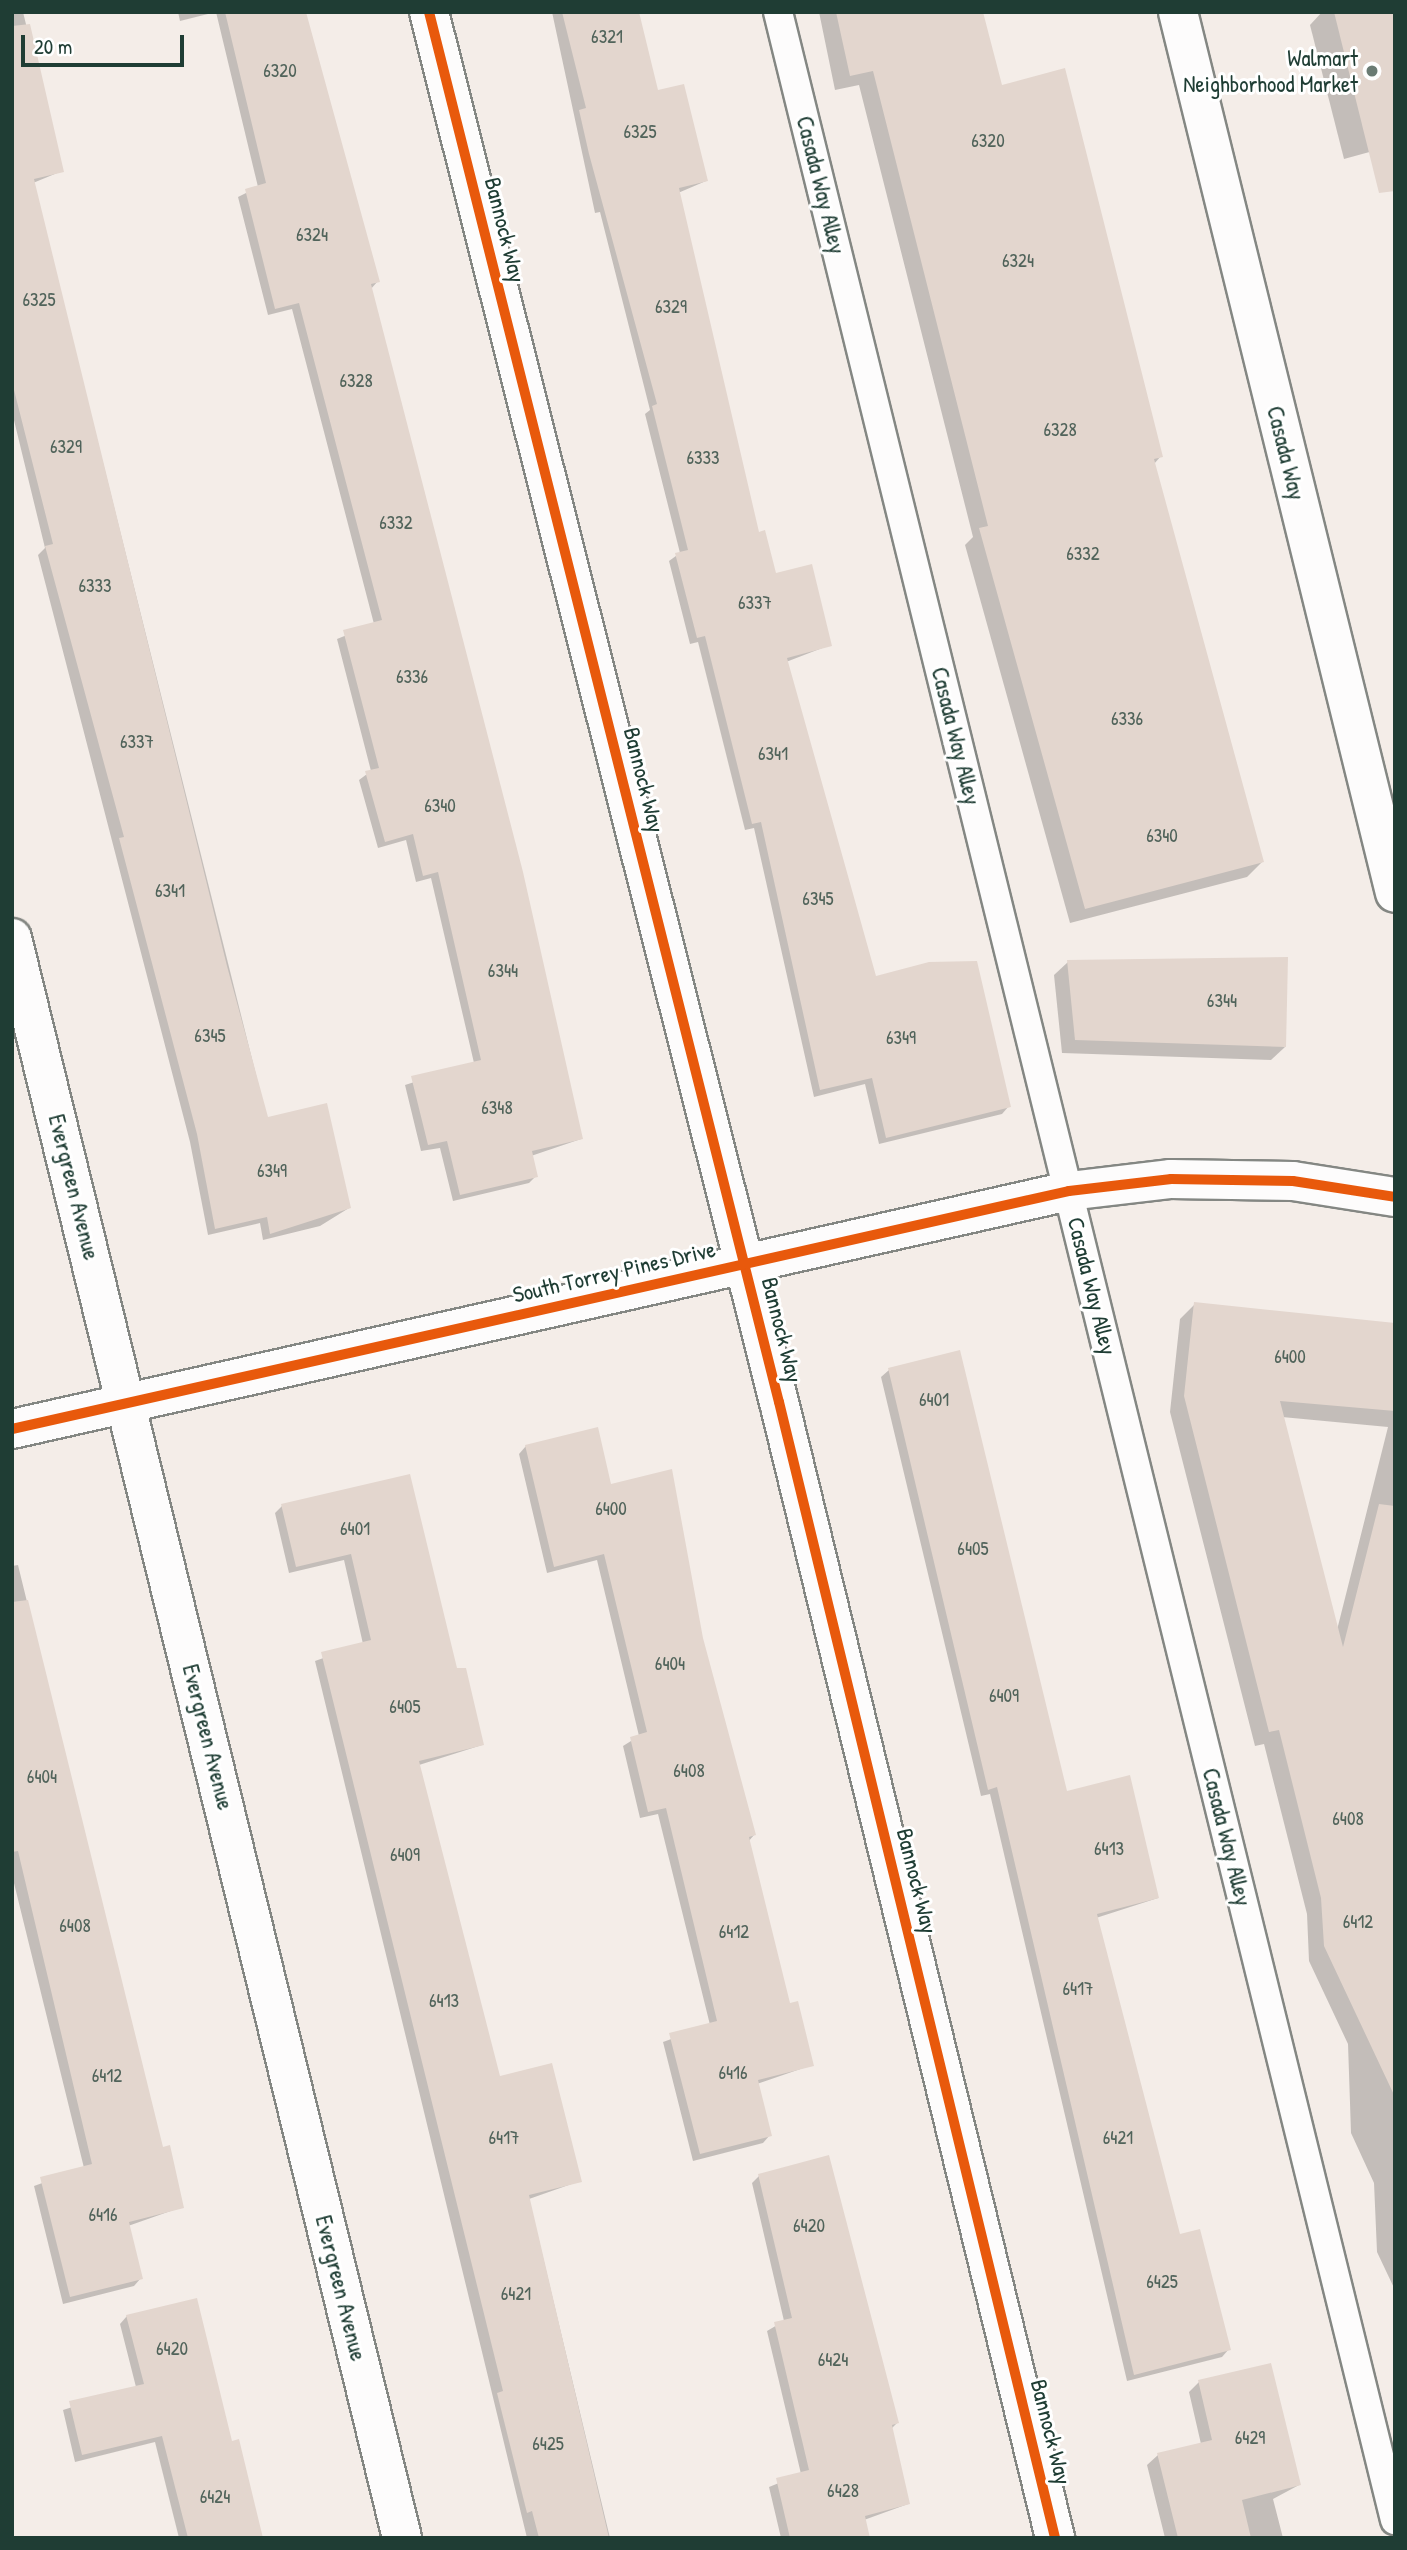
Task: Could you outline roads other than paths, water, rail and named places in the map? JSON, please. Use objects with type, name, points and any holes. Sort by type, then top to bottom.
[{"type":"street","name":"Bannock Way","points":[[429,12],[744,1265],[1055,2538]]},
{"type":"street","name":"Casada Way","points":[[1178,12],[1395,893]]},
{"type":"street","name":"Evergreen Avenue","points":[[12,938],[401,2538]]},
{"type":"street","name":"South Torrey Pines Drive","points":[[12,1429],[1069,1191],[1171,1179],[1293,1181],[1395,1197]]},
{"type":"lane","name":"Casada Way Alley","points":[[778,12],[1395,2520]]},
{"type":"place","name":"Walmart Neighborhood Market","points":[[1372,71]]}]
